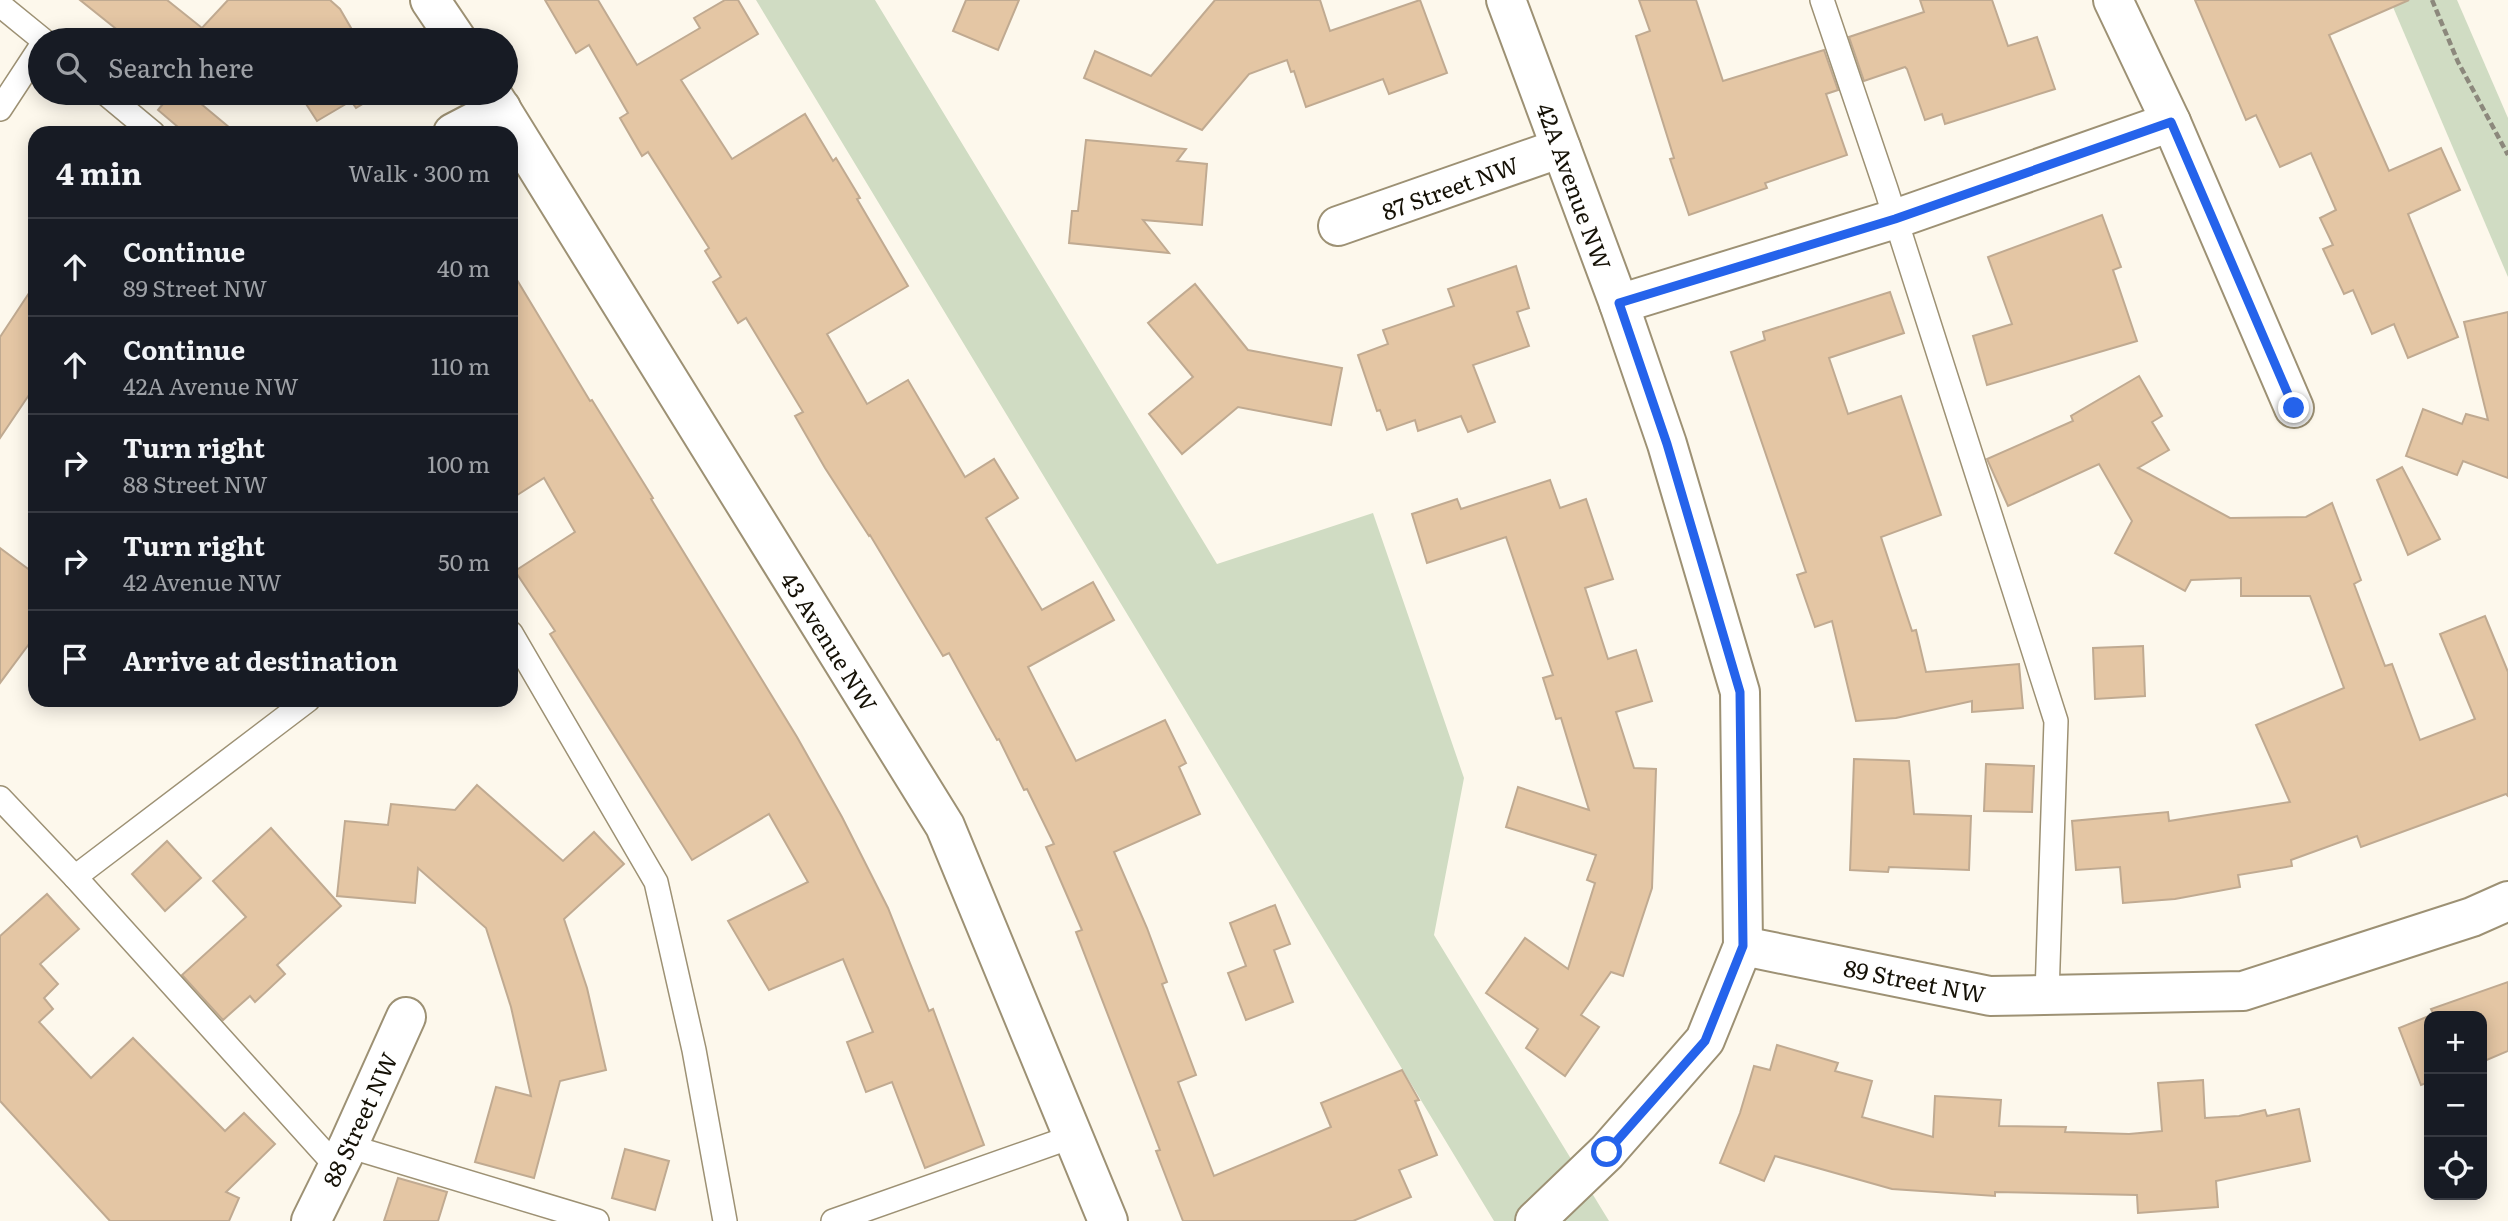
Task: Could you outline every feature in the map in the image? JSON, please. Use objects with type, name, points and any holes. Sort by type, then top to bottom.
[{"type":"street","points":[[430,0],[449,28]]},
{"type":"street","name":"42A Avenue NW","points":[[1506,0],[1619,303],[1667,444],[1740,692],[1743,946]]},
{"type":"street","points":[[2113,0],[2171,122],[2294,408]]},
{"type":"street","points":[[462,126],[489,105]]},
{"type":"street","name":"43 Avenue NW","points":[[499,105],[512,126]]},
{"type":"street","points":[[1619,303],[1895,219],[2171,122]]},
{"type":"street","name":"43 Avenue NW","points":[[518,136],[945,826],[1108,1221]]},
{"type":"street","name":"87 Street NW","points":[[1338,226],[1562,148]]},
{"type":"street","name":"89 Street NW","points":[[1743,946],[1990,996],[2243,991],[2472,917],[2508,901]]},
{"type":"street","points":[[1535,1221],[1607,1152],[1705,1041],[1743,946]]},
{"type":"street","name":"88 Street NW","points":[[311,1221],[406,1017]]},
{"type":"lane","points":[[1822,0],[2056,721],[2047,995]]},
{"type":"lane","points":[[0,5],[28,28]]},
{"type":"lane","points":[[0,109],[28,66]]},
{"type":"lane","points":[[119,105],[145,126]]},
{"type":"lane","points":[[518,645],[656,882],[694,1050],[725,1221]]},
{"type":"lane","points":[[75,877],[299,707]]},
{"type":"lane","points":[[0,798],[343,1156],[597,1221]]},
{"type":"lane","points":[[833,1221],[1074,1136]]},
{"type":"path","points":[[2432,0],[2458,62],[2508,155]]},
{"type":"green space","points":[[756,0],[875,0],[1217,564],[1373,513],[1464,778],[1434,935],[1609,1221],[1494,1221]]},
{"type":"green space","points":[[2390,0],[2457,0],[2508,118],[2508,277]]},
{"type":"building","points":[[80,0],[167,0],[202,28],[115,28]]},
{"type":"building","points":[[228,0],[330,0],[340,9],[351,28],[202,28]]},
{"type":"building","points":[[545,0],[598,0],[637,65],[700,28],[694,18],[725,0],[738,0],[758,34],[681,80],[732,159],[805,114],[833,161],[836,158],[860,198],[857,199],[908,286],[827,334],[867,404],[908,380],[965,477],[994,459],[1018,498],[986,518],[1042,610],[1093,582],[1114,620],[1028,667],[1076,761],[1165,720],[1186,763],[1179,767],[1200,814],[1114,852],[1167,982],[1162,984],[1196,1075],[1178,1082],[1214,1176],[1331,1127],[1321,1103],[1402,1070],[1419,1100],[1415,1101],[1437,1155],[1399,1170],[1411,1197],[1353,1221],[1183,1221],[1156,1151],[1160,1150],[1076,932],[1082,930],[1046,847],[1054,844],[1027,789],[1024,790],[999,739],[997,740],[949,653],[943,656],[870,535],[825,468],[795,416],[803,412],[746,318],[738,323],[713,282],[721,277],[705,251],[709,248],[648,152],[642,156],[620,118],[628,113],[589,45],[576,53]]},
{"type":"building","points":[[966,0],[1019,0],[998,50],[953,31]]},
{"type":"building","points":[[1215,0],[1320,0],[1330,31],[1420,0],[1447,73],[1389,94],[1383,79],[1306,107],[1294,71],[1291,72],[1287,60],[1249,74],[1202,130],[1084,78],[1095,51],[1151,76]]},
{"type":"building","points":[[1639,0],[1696,0],[1723,81],[1824,50],[1838,90],[1826,94],[1847,155],[1765,183],[1767,188],[1689,215],[1670,159],[1674,158],[1636,36],[1650,31]]},
{"type":"building","points":[[1920,0],[1992,0],[2008,46],[2037,37],[2055,89],[1945,124],[1942,114],[1925,120],[1905,67],[1864,81],[1849,37],[1924,12]]},
{"type":"building","points":[[2195,0],[2409,0],[2329,35],[2389,171],[2441,148],[2460,190],[2408,214],[2458,337],[2408,358],[2394,324],[2372,334],[2353,290],[2344,294],[2323,249],[2333,245],[2320,218],[2336,210],[2311,153],[2280,167],[2256,115],[2246,120]]},
{"type":"building","points":[[162,105],[202,105],[228,126],[177,126],[158,110]]},
{"type":"building","points":[[307,105],[344,105],[317,121]]},
{"type":"building","points":[[1086,140],[1186,149],[1177,161],[1207,164],[1202,225],[1143,220],[1169,253],[1069,243],[1072,211],[1078,211]]},
{"type":"building","points":[[2102,215],[2121,267],[2113,270],[2137,341],[1987,385],[1973,336],[2012,324],[1988,257]]},
{"type":"building","points":[[1516,266],[1529,308],[1517,312],[1529,346],[1473,365],[1495,422],[1468,432],[1461,416],[1418,431],[1415,420],[1387,430],[1380,410],[1377,411],[1358,355],[1388,344],[1383,330],[1454,306],[1448,289]]},
{"type":"building","points":[[518,282],[590,401],[592,400],[653,498],[651,499],[797,737],[842,817],[888,908],[929,1011],[933,1009],[984,1145],[925,1168],[892,1082],[866,1092],[847,1042],[873,1032],[843,959],[769,990],[728,921],[808,882],[769,814],[692,860],[550,634],[555,631],[518,576],[518,569],[575,532],[544,478],[518,495]]},
{"type":"building","points":[[1195,284],[1248,350],[1342,368],[1331,425],[1238,407],[1182,454],[1149,414],[1193,377],[1148,323]]},
{"type":"building","points":[[1890,292],[1904,333],[1829,358],[1848,414],[1901,396],[1941,515],[1881,537],[1912,631],[1916,630],[1926,672],[2019,664],[2023,708],[1972,712],[1972,701],[1896,718],[1856,721],[1832,621],[1815,627],[1797,575],[1806,572],[1731,352],[1765,340],[1763,332]]},
{"type":"building","points":[[28,295],[28,396],[0,438],[0,337]]},
{"type":"building","points":[[2508,312],[2508,478],[2463,461],[2457,475],[2406,456],[2423,409],[2462,424],[2466,414],[2488,420],[2464,322]]},
{"type":"building","points":[[2139,376],[2162,416],[2152,422],[2169,450],[2138,468],[2230,518],[2306,517],[2332,503],[2361,580],[2354,584],[2385,666],[2392,664],[2420,740],[2475,719],[2440,634],[2485,616],[2508,672],[2508,796],[2506,794],[2361,847],[2357,836],[2291,860],[2292,866],[2238,875],[2240,887],[2175,899],[2123,903],[2120,867],[2076,870],[2072,821],[2168,812],[2169,821],[2290,802],[2256,725],[2344,688],[2310,596],[2241,596],[2241,578],[2191,580],[2185,591],[2115,553],[2132,521],[2099,464],[2008,506],[1987,459],[2073,421],[2071,416]]},
{"type":"building","points":[[2402,467],[2440,539],[2408,555],[2377,480]]},
{"type":"building","points":[[1550,480],[1560,508],[1586,499],[1613,579],[1585,588],[1608,659],[1636,650],[1652,701],[1616,712],[1634,768],[1656,769],[1652,888],[1623,976],[1611,972],[1581,1015],[1599,1027],[1565,1076],[1526,1048],[1538,1029],[1486,993],[1525,938],[1568,969],[1595,883],[1587,880],[1596,855],[1506,827],[1518,787],[1589,810],[1561,718],[1556,719],[1543,678],[1553,675],[1506,537],[1427,563],[1412,514],[1457,499],[1461,509]]},
{"type":"building","points":[[0,548],[28,569],[28,645],[0,683]]},
{"type":"building","points":[[2143,646],[2145,696],[2095,699],[2093,648]]},
{"type":"building","points":[[1854,759],[1909,761],[1914,814],[1971,816],[1969,870],[1889,867],[1888,872],[1850,870]]},
{"type":"building","points":[[1986,764],[2034,766],[2032,812],[1984,811]]},
{"type":"building","points":[[477,785],[563,861],[594,832],[624,864],[564,919],[587,988],[606,1070],[560,1081],[534,1178],[475,1162],[496,1087],[531,1096],[511,1007],[486,928],[418,868],[415,903],[337,896],[345,821],[388,825],[391,804],[455,810]]},
{"type":"building","points":[[271,828],[341,906],[277,965],[285,974],[255,1002],[250,996],[223,1020],[182,975],[246,917],[213,881]]},
{"type":"building","points":[[167,841],[201,878],[165,911],[132,874]]},
{"type":"building","points":[[47,894],[79,929],[40,964],[58,984],[44,998],[53,1009],[39,1022],[91,1078],[133,1038],[225,1131],[244,1113],[275,1144],[226,1192],[239,1198],[229,1221],[110,1221],[0,1101],[0,936]]},
{"type":"building","points":[[1275,905],[1290,944],[1274,950],[1293,1002],[1246,1020],[1228,973],[1246,966],[1230,923]]},
{"type":"building","points":[[2508,982],[2508,1051],[2487,1060],[2487,1011],[2431,1009]]},
{"type":"building","points":[[2424,1018],[2424,1084],[2421,1085],[2399,1028]]},
{"type":"building","points":[[1777,1045],[1838,1063],[1835,1071],[1872,1081],[1862,1117],[1933,1137],[1935,1096],[2001,1100],[1999,1126],[2066,1127],[2065,1132],[2129,1134],[2162,1131],[2158,1083],[2203,1080],[2205,1118],[2239,1116],[2265,1110],[2267,1116],[2299,1109],[2310,1161],[2216,1181],[2218,1207],[2138,1213],[2137,1195],[1995,1192],[1995,1196],[1892,1189],[1775,1156],[1764,1181],[1720,1163],[1740,1113],[1754,1066],[1770,1070]]},
{"type":"building","points":[[625,1149],[669,1161],[655,1210],[612,1198]]},
{"type":"building","points":[[398,1178],[447,1192],[438,1221],[384,1221]]},
{"type":"route","points":[[1607,1152],[1705,1041],[1743,946],[1740,692],[1667,444],[1619,303],[1895,219],[2171,122],[2294,408]]}]
